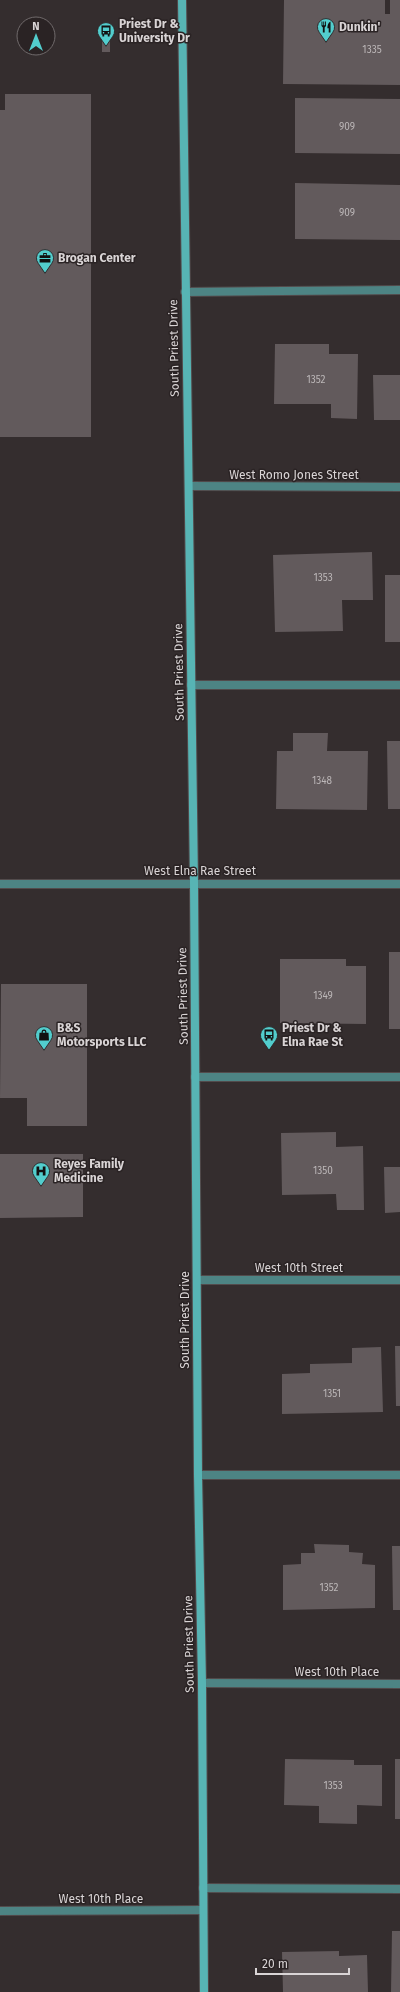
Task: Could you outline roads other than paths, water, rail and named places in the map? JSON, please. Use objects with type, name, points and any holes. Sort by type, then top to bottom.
[{"type":"main road","name":"South Priest Drive","points":[[182,0],[194,883],[198,1475],[202,1683],[204,1992]]},
{"type":"street","points":[[185,292],[400,290]]},
{"type":"street","name":"West Romo Jones Street","points":[[189,486],[400,487]]},
{"type":"street","points":[[191,685],[400,685]]},
{"type":"street","name":"West Elna Rae Street","points":[[0,884],[400,884]]},
{"type":"street","points":[[195,1077],[400,1077]]},
{"type":"street","name":"West 10th Street","points":[[197,1280],[400,1280]]},
{"type":"street","points":[[198,1475],[400,1475]]},
{"type":"street","name":"West 10th Place","points":[[202,1683],[400,1684]]},
{"type":"street","points":[[203,1888],[400,1889]]},
{"type":"street","name":"West 10th Place","points":[[0,1911],[203,1910]]},
{"type":"place","name":"Dunkin'","points":[[326,42]]},
{"type":"place","name":"Priest Dr & University Dr","points":[[106,46]]},
{"type":"place","name":"Brogan Center","points":[[45,273]]},
{"type":"place","name":"B&S Motorsports LLC","points":[[44,1050]]},
{"type":"place","name":"Priest Dr & Elna Rae St","points":[[269,1050]]},
{"type":"place","name":"Reyes Family Medicine","points":[[41,1186]]}]
